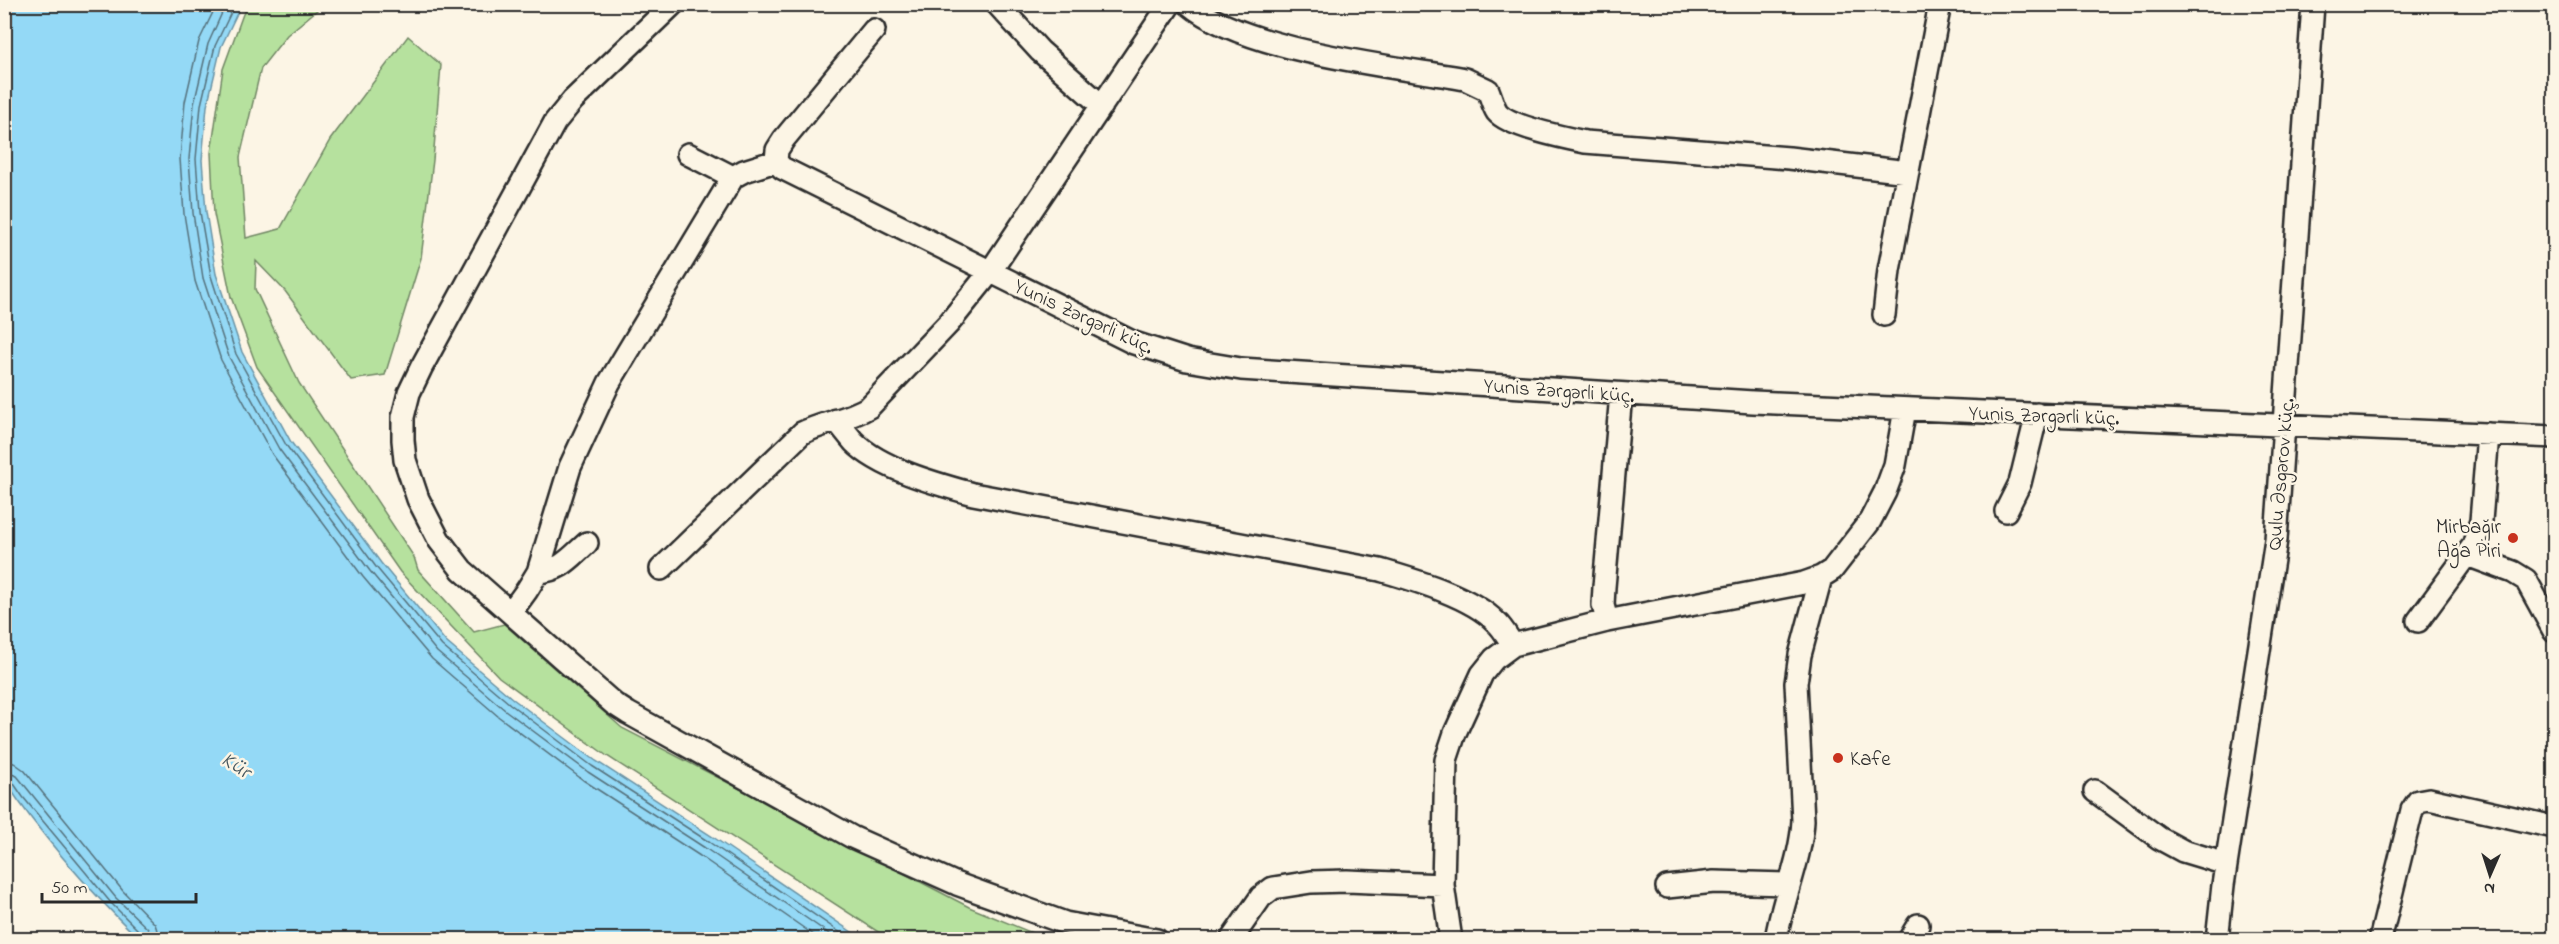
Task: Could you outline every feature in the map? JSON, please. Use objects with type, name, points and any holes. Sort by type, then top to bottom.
[{"type":"street","points":[[673,4],[573,100],[555,122],[409,393],[403,417],[405,459],[418,499],[439,540],[462,570],[614,704],[628,713],[852,837],[957,884],[1065,923],[1157,939]]},
{"type":"street","points":[[997,4],[1040,51],[1102,106]]},
{"type":"street","points":[[661,569],[802,433],[817,425],[857,415],[869,407],[949,323],[990,272],[1170,4]]},
{"type":"street","points":[[1189,4],[1201,15],[1262,39],[1308,51],[1465,79],[1488,90],[1496,110],[1503,118],[1552,135],[1585,142],[1789,159],[1908,172]]},
{"type":"street","points":[[1884,315],[1889,270],[1940,4]]},
{"type":"street","name":"Qulu Əsgərov küç.","points":[[2217,939],[2226,864],[2276,540],[2313,4]]},
{"type":"street","points":[[511,612],[537,572],[570,467],[604,393],[733,177],[776,160],[777,150],[784,139],[874,30]]},
{"type":"street","points":[[688,154],[733,177]]},
{"type":"street","name":"Yunis Zərgərli küç.","points":[[776,160],[782,168],[802,180],[1134,343],[1187,360],[1240,369],[1621,394],[1905,409],[2554,437]]},
{"type":"street","points":[[1606,621],[1603,605],[1604,587],[1621,394]]},
{"type":"street","points":[[1451,939],[1443,885],[1446,760],[1455,733],[1482,674],[1494,659],[1513,645],[1606,621],[1821,577],[1832,570],[1870,521],[1885,492],[1895,465],[1905,409]]},
{"type":"street","points":[[2006,511],[2020,483],[2037,414]]},
{"type":"street","points":[[836,420],[855,443],[872,455],[916,475],[973,494],[1380,570],[1426,583],[1482,611],[1496,622],[1513,645]]},
{"type":"street","points":[[2418,621],[2473,546],[2481,521],[2488,434]]},
{"type":"street","points":[[537,572],[554,570],[586,543]]},
{"type":"street","points":[[2467,555],[2513,572],[2526,580],[2554,631]]},
{"type":"street","points":[[1776,939],[1802,839],[1796,683],[1800,655],[1821,577]]},
{"type":"street","points":[[2094,790],[2159,838],[2183,851],[2226,864]]},
{"type":"street","points":[[2380,939],[2412,810],[2418,801],[2429,800],[2554,827]]},
{"type":"street","points":[[1231,939],[1261,897],[1273,888],[1311,882],[1347,881],[1443,885]]},
{"type":"street","points":[[1667,887],[1714,882],[1789,884]]},
{"type":"green space","points":[[250,5],[323,5],[287,35],[261,68],[240,157],[246,238],[280,229],[330,140],[408,36],[441,65],[433,160],[421,258],[385,375],[351,380],[285,291],[256,261],[255,289],[299,383],[414,557],[418,570],[474,632],[504,624],[622,728],[969,907],[1042,937],[1053,939],[889,939],[607,756],[499,677],[400,572],[257,367],[231,297],[214,214],[211,153],[223,69],[243,14]]},
{"type":"water","name":"Kür","points":[[4,5],[241,5],[221,47],[207,106],[202,160],[206,212],[216,274],[242,352],[291,442],[381,563],[446,642],[513,699],[596,761],[713,837],[862,939],[140,940],[86,884],[51,843],[5,781]]},
{"type":"place","name":"Mirbağır Ağa Piri","points":[[2513,538]]},
{"type":"place","name":"Kafe","points":[[1838,758]]}]
